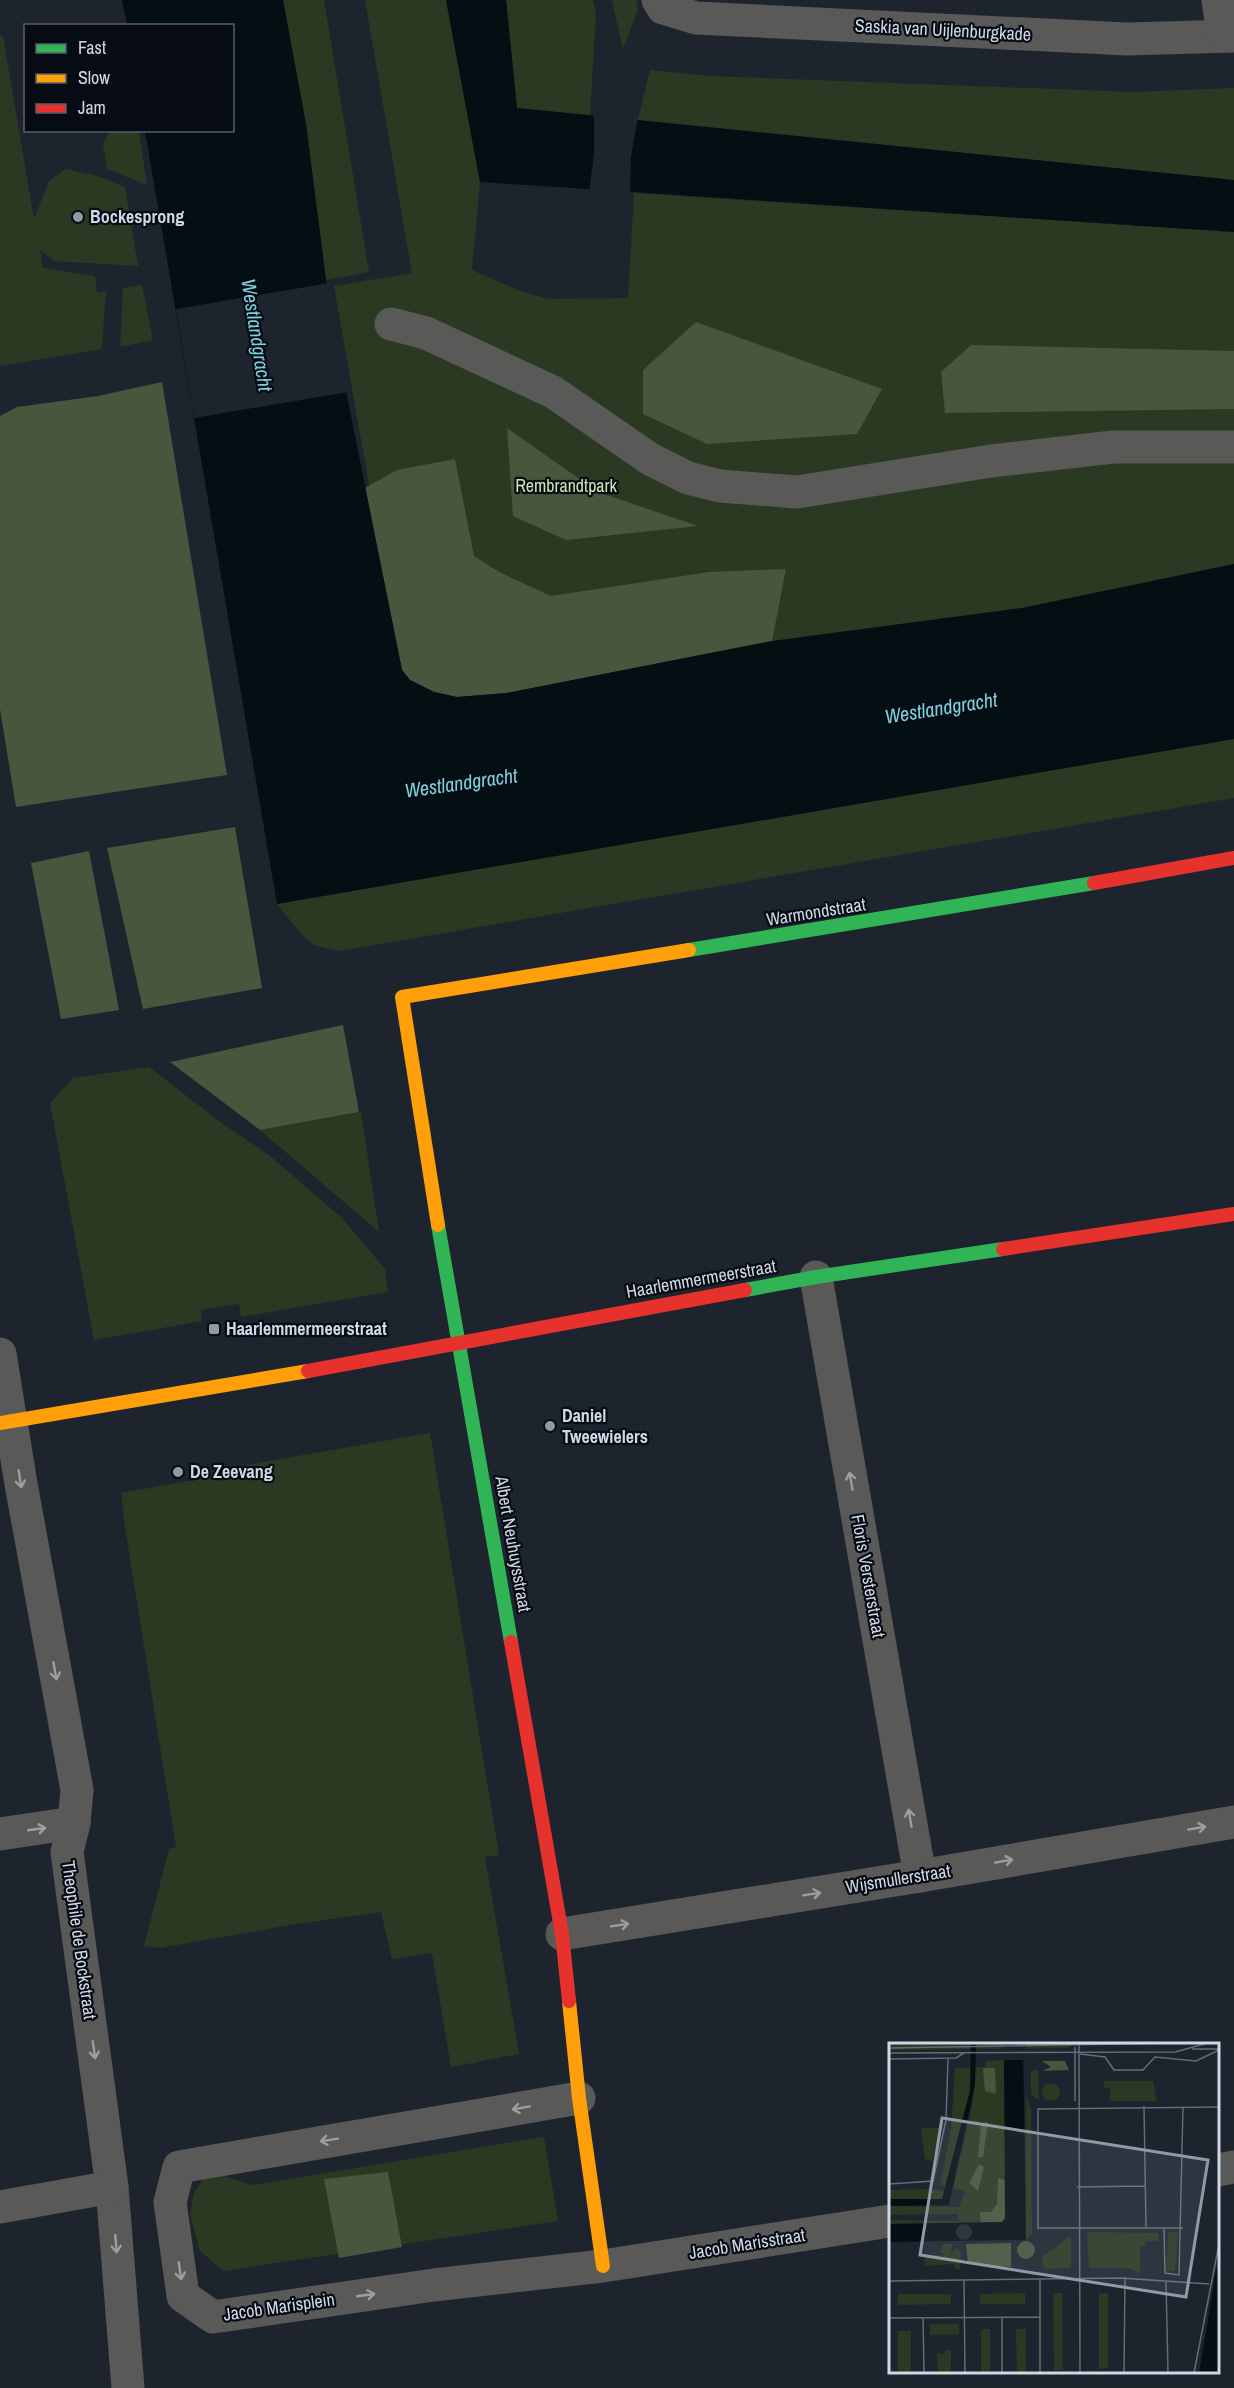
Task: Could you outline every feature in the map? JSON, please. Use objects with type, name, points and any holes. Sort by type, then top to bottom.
[{"type":"street","name":"Saskia van Uijlenburgkade","points":[[658,0],[663,8],[696,18],[1127,39],[1229,36]]},
{"type":"street","points":[[1218,0],[1229,36]]},
{"type":"street","points":[[391,324],[426,333],[553,392],[650,459],[688,478],[720,486],[797,492],[991,461],[1113,447],[1234,447]]},
{"type":"street","name":"Warmondstraat","points":[[402,997],[903,916],[1234,858]]},
{"type":"street","name":"Albert Neuhuysstraat","points":[[402,997],[562,1934],[579,2098]]},
{"type":"street","name":"Haarlemmermeerstraat","points":[[6,1422],[215,1388],[459,1341],[816,1277],[1234,1214]]},
{"type":"street","name":"Floris Versterstraat","points":[[816,1277],[920,1876]]},
{"type":"street","name":"Theophile de Bockstraat","points":[[0,1354],[6,1422],[21,1484],[77,1790],[74,1823],[67,1852],[112,2187],[128,2388]]},
{"type":"street","name":"Wijsmullerstraat","points":[[562,1934],[1234,1822]]},
{"type":"street","points":[[0,1834],[74,1823]]},
{"type":"street","points":[[579,2098],[603,2266]]},
{"type":"street","name":"Jacob Marisplein","points":[[579,2098],[179,2167],[170,2202],[183,2296],[213,2316],[603,2266]]},
{"type":"street","points":[[1219,2170],[1234,2167]]},
{"type":"street","points":[[0,2206],[112,2187]]},
{"type":"street","name":"Jacob Marisstraat","points":[[603,2266],[889,2221]]},
{"type":"green space","points":[[283,0],[324,0],[369,272],[326,280],[306,124]]},
{"type":"green space","name":"Rembrandtpark","points":[[365,0],[446,0],[480,182],[472,270],[520,291],[549,299],[628,298],[634,193],[1234,232],[1234,564],[1022,608],[810,636],[498,688],[393,621],[334,286],[412,273]]},
{"type":"green space","points":[[506,0],[593,0],[596,14],[590,115],[517,108]]},
{"type":"green space","points":[[612,0],[636,0],[638,10],[623,49]]},
{"type":"green space","points":[[0,36],[3,36],[34,219],[49,181],[66,169],[97,176],[125,187],[138,266],[54,261],[40,250],[43,268],[95,276],[97,292],[106,291],[102,349],[0,366]]},
{"type":"green space","points":[[650,70],[710,76],[1133,92],[1234,88],[1234,180],[638,120]]},
{"type":"green space","points":[[109,132],[139,132],[147,185],[107,169],[103,144]]},
{"type":"green space","points":[[142,285],[153,340],[120,347],[123,288]]},
{"type":"green space","points":[[696,322],[882,389],[857,434],[707,444],[643,414],[643,370]]},
{"type":"green space","points":[[971,345],[1234,351],[1234,409],[945,413],[941,372]]},
{"type":"green space","points":[[162,382],[227,775],[16,807],[0,709],[0,416],[17,407],[98,396]]},
{"type":"green space","points":[[507,428],[598,492],[698,526],[566,540],[513,516]]},
{"type":"green space","points":[[455,459],[474,556],[499,572],[551,596],[709,572],[786,569],[772,641],[507,693],[457,697],[434,692],[410,680],[402,670],[365,488],[397,470]]},
{"type":"green space","points":[[1234,739],[1234,798],[338,951],[314,945],[303,936],[277,904]]},
{"type":"green space","points":[[235,827],[262,988],[143,1009],[107,848]]},
{"type":"green space","points":[[89,851],[119,1010],[61,1019],[31,863]]},
{"type":"green space","points":[[343,1025],[359,1112],[260,1130],[170,1062]]},
{"type":"green space","points":[[149,1067],[219,1121],[269,1155],[342,1218],[385,1269],[388,1292],[241,1317],[239,1304],[201,1310],[202,1321],[94,1340],[50,1103],[73,1078]]},
{"type":"green space","points":[[361,1112],[379,1232],[260,1130]]},
{"type":"green space","points":[[430,1433],[499,1855],[485,1857],[519,2054],[451,2067],[432,1953],[392,1959],[381,1912],[296,1924],[160,1948],[144,1946],[169,1849],[176,1847],[121,1493],[200,1479],[199,1473]]},
{"type":"green space","points":[[544,2137],[558,2221],[223,2271],[200,2251],[190,2214],[194,2193],[208,2172],[253,2185]]},
{"type":"green space","points":[[388,2172],[402,2247],[339,2258],[324,2179]]},
{"type":"water","name":"Westlandgracht","points":[[122,0],[283,0],[306,124],[326,280],[347,396],[402,670],[410,680],[434,692],[457,697],[507,693],[772,641],[1022,608],[1234,564],[1234,739],[277,904],[145,132],[234,132],[234,24],[127,24]]},
{"type":"water","points":[[446,0],[506,0],[517,108],[1234,180],[1234,232],[480,182]]},
{"type":"pier","points":[[594,113],[638,117],[631,157],[630,195],[589,193],[594,153]]},
{"type":"pier","points":[[330,283],[349,392],[194,418],[176,309]]},
{"type":"traffic: fast","points":[[689,950],[1094,883]]},
{"type":"traffic: fast","points":[[438,1225],[511,1642]]},
{"type":"traffic: fast","points":[[745,1290],[1003,1249]]},
{"type":"traffic: slow","points":[[438,1225],[402,997],[689,950]]},
{"type":"traffic: slow","points":[[0,1423],[308,1371]]},
{"type":"traffic: slow","points":[[569,2001],[579,2098],[603,2266]]},
{"type":"traffic: jam","points":[[1094,883],[1234,858]]},
{"type":"traffic: jam","points":[[1003,1249],[1234,1214]]},
{"type":"traffic: jam","points":[[308,1371],[745,1290]]},
{"type":"traffic: jam","points":[[511,1642],[562,1934],[569,2001]]},
{"type":"place","name":"Bockesprong","points":[[78,217]]},
{"type":"place","name":"Haarlemmermeerstraat","points":[[214,1329]]},
{"type":"place","name":"Daniel Tweewielers","points":[[550,1426]]},
{"type":"place","name":"De Zeevang","points":[[178,1472]]}]
